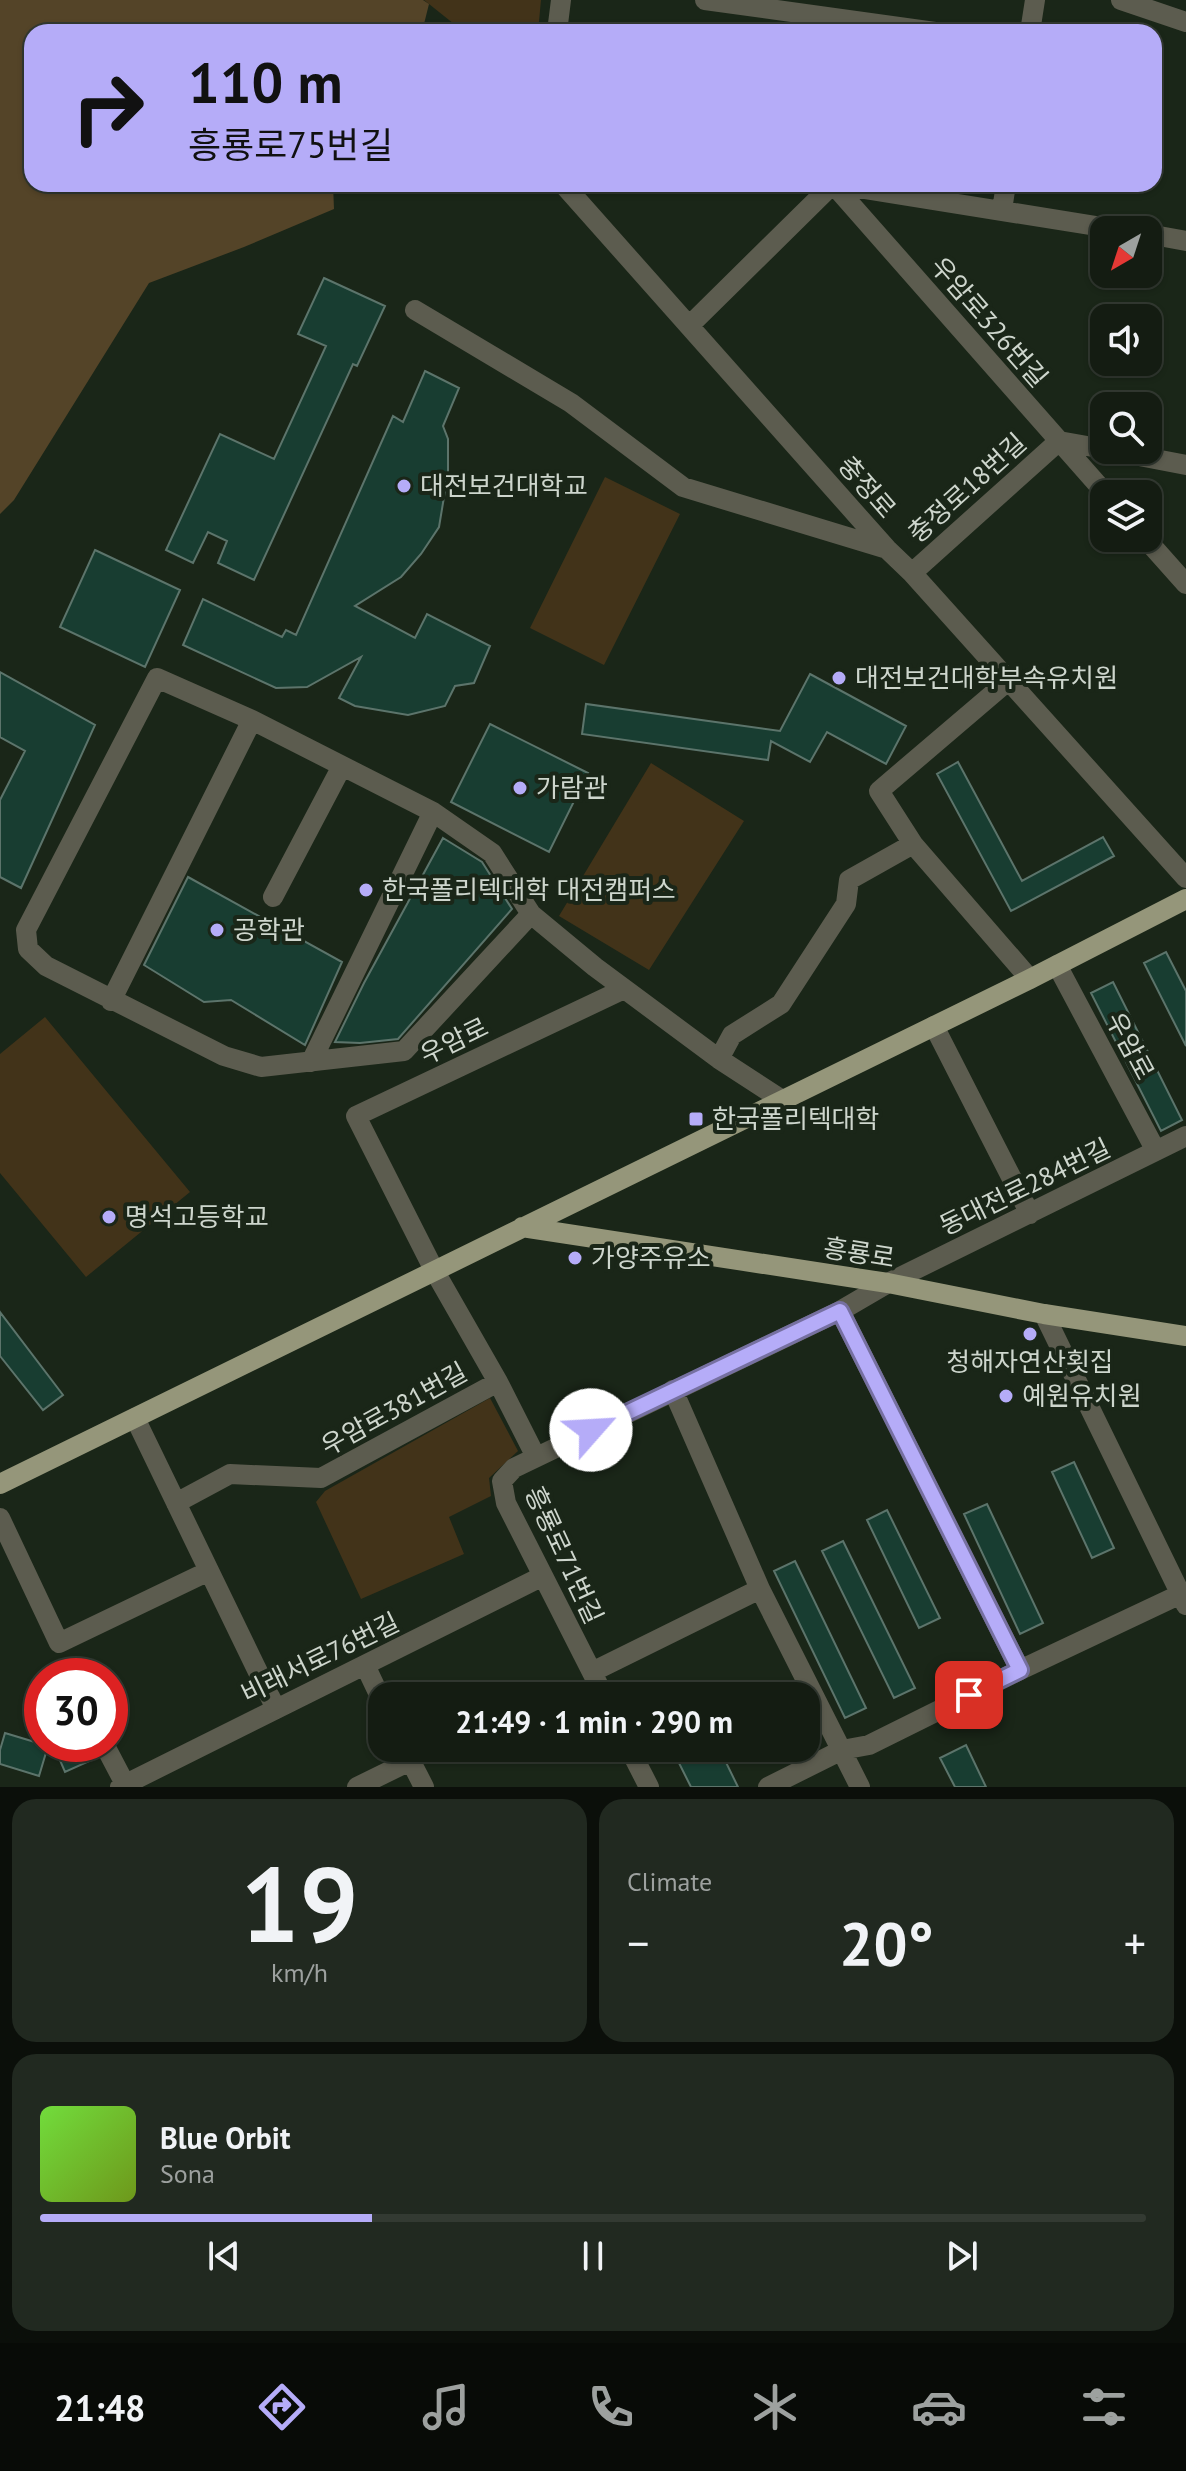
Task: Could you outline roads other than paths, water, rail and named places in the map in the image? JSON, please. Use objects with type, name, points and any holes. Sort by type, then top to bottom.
[{"type":"main road","points":[[0,1484],[1030,979],[1186,899]]},
{"type":"main road","name":"흥룡로","points":[[522,1227],[888,1283],[1044,1314],[1186,1336]]},
{"type":"street","points":[[558,24],[561,0]]},
{"type":"street","points":[[705,0],[878,24]]},
{"type":"street","points":[[1031,24],[1035,0]]},
{"type":"street","points":[[1121,0],[1186,22]]},
{"type":"street","name":"충정로","points":[[570,192],[887,549],[1186,878]]},
{"type":"street","points":[[690,325],[825,192]]},
{"type":"street","name":"우암로326번길","points":[[840,192],[1094,480]]},
{"type":"street","points":[[885,192],[1090,225]]},
{"type":"street","points":[[1002,210],[1005,192]]},
{"type":"street","points":[[1162,237],[1186,241]]},
{"type":"street","points":[[415,310],[571,403],[683,487],[887,549]]},
{"type":"street","name":"충정로18번길","points":[[912,573],[1059,441],[1090,447]]},
{"type":"street","name":"충정로18번길","points":[[1162,460],[1186,465]]},
{"type":"street","points":[[1157,552],[1186,584]]},
{"type":"street","points":[[531,914],[404,1051],[261,1067],[224,1056],[46,966],[28,949],[26,930],[157,678],[252,720],[433,812],[492,853],[531,914],[622,990],[782,1100]]},
{"type":"street","points":[[1008,681],[879,791],[913,844],[1030,979]]},
{"type":"street","points":[[111,1001],[252,720]]},
{"type":"street","points":[[273,897],[342,766]]},
{"type":"street","points":[[311,1062],[433,812]]},
{"type":"street","points":[[719,1059],[732,1035],[781,1004],[846,904],[849,880],[913,844]]},
{"type":"street","name":"우암로","points":[[1057,965],[1156,1151]]},
{"type":"street","name":"우암로","points":[[536,1457],[498,1382],[434,1270],[356,1116],[622,990]]},
{"type":"street","points":[[934,1026],[1030,1214]]},
{"type":"street","name":"동대전로284번길","points":[[888,1283],[1156,1151],[1185,1140]]},
{"type":"street","name":"흥룡로71번길","points":[[597,1682],[506,1503],[502,1481],[514,1468],[840,1311],[888,1283]]},
{"type":"street","points":[[840,1311],[1020,1670]]},
{"type":"street","points":[[768,1787],[842,1750],[869,1745],[1020,1670],[1184,1600],[1044,1314]]},
{"type":"street","name":"우암로381번길","points":[[176,1503],[230,1474],[321,1478],[498,1382]]},
{"type":"street","points":[[673,1390],[760,1589],[860,1787]]},
{"type":"street","points":[[135,1418],[276,1709]]},
{"type":"street","points":[[0,1518],[59,1643],[209,1571]]},
{"type":"street","name":"비래서로76번길","points":[[122,1786],[543,1576]]},
{"type":"street","points":[[592,1672],[760,1589]]},
{"type":"street","points":[[365,1665],[373,1682]]},
{"type":"street","points":[[112,1762],[122,1786]]},
{"type":"street","points":[[357,1787],[396,1762]]},
{"type":"street","points":[[411,1762],[424,1787]]},
{"type":"street","points":[[636,1762],[649,1787]]},
{"type":"place","name":"대전보건대학교","points":[[404,486]]},
{"type":"place","name":"대전보건대학부속유치원","points":[[839,678]]},
{"type":"place","name":"가람관","points":[[520,788]]},
{"type":"place","name":"한국폴리텍대학 대전캠퍼스","points":[[366,890]]},
{"type":"place","name":"공학관","points":[[217,930]]},
{"type":"place","name":"한국폴리텍대학","points":[[696,1119]]},
{"type":"place","name":"명석고등학교","points":[[109,1217]]},
{"type":"place","name":"가양주유소","points":[[575,1258]]},
{"type":"place","name":"청해자연산횟집","points":[[1030,1334]]},
{"type":"place","name":"예원유치원","points":[[1006,1396]]}]
